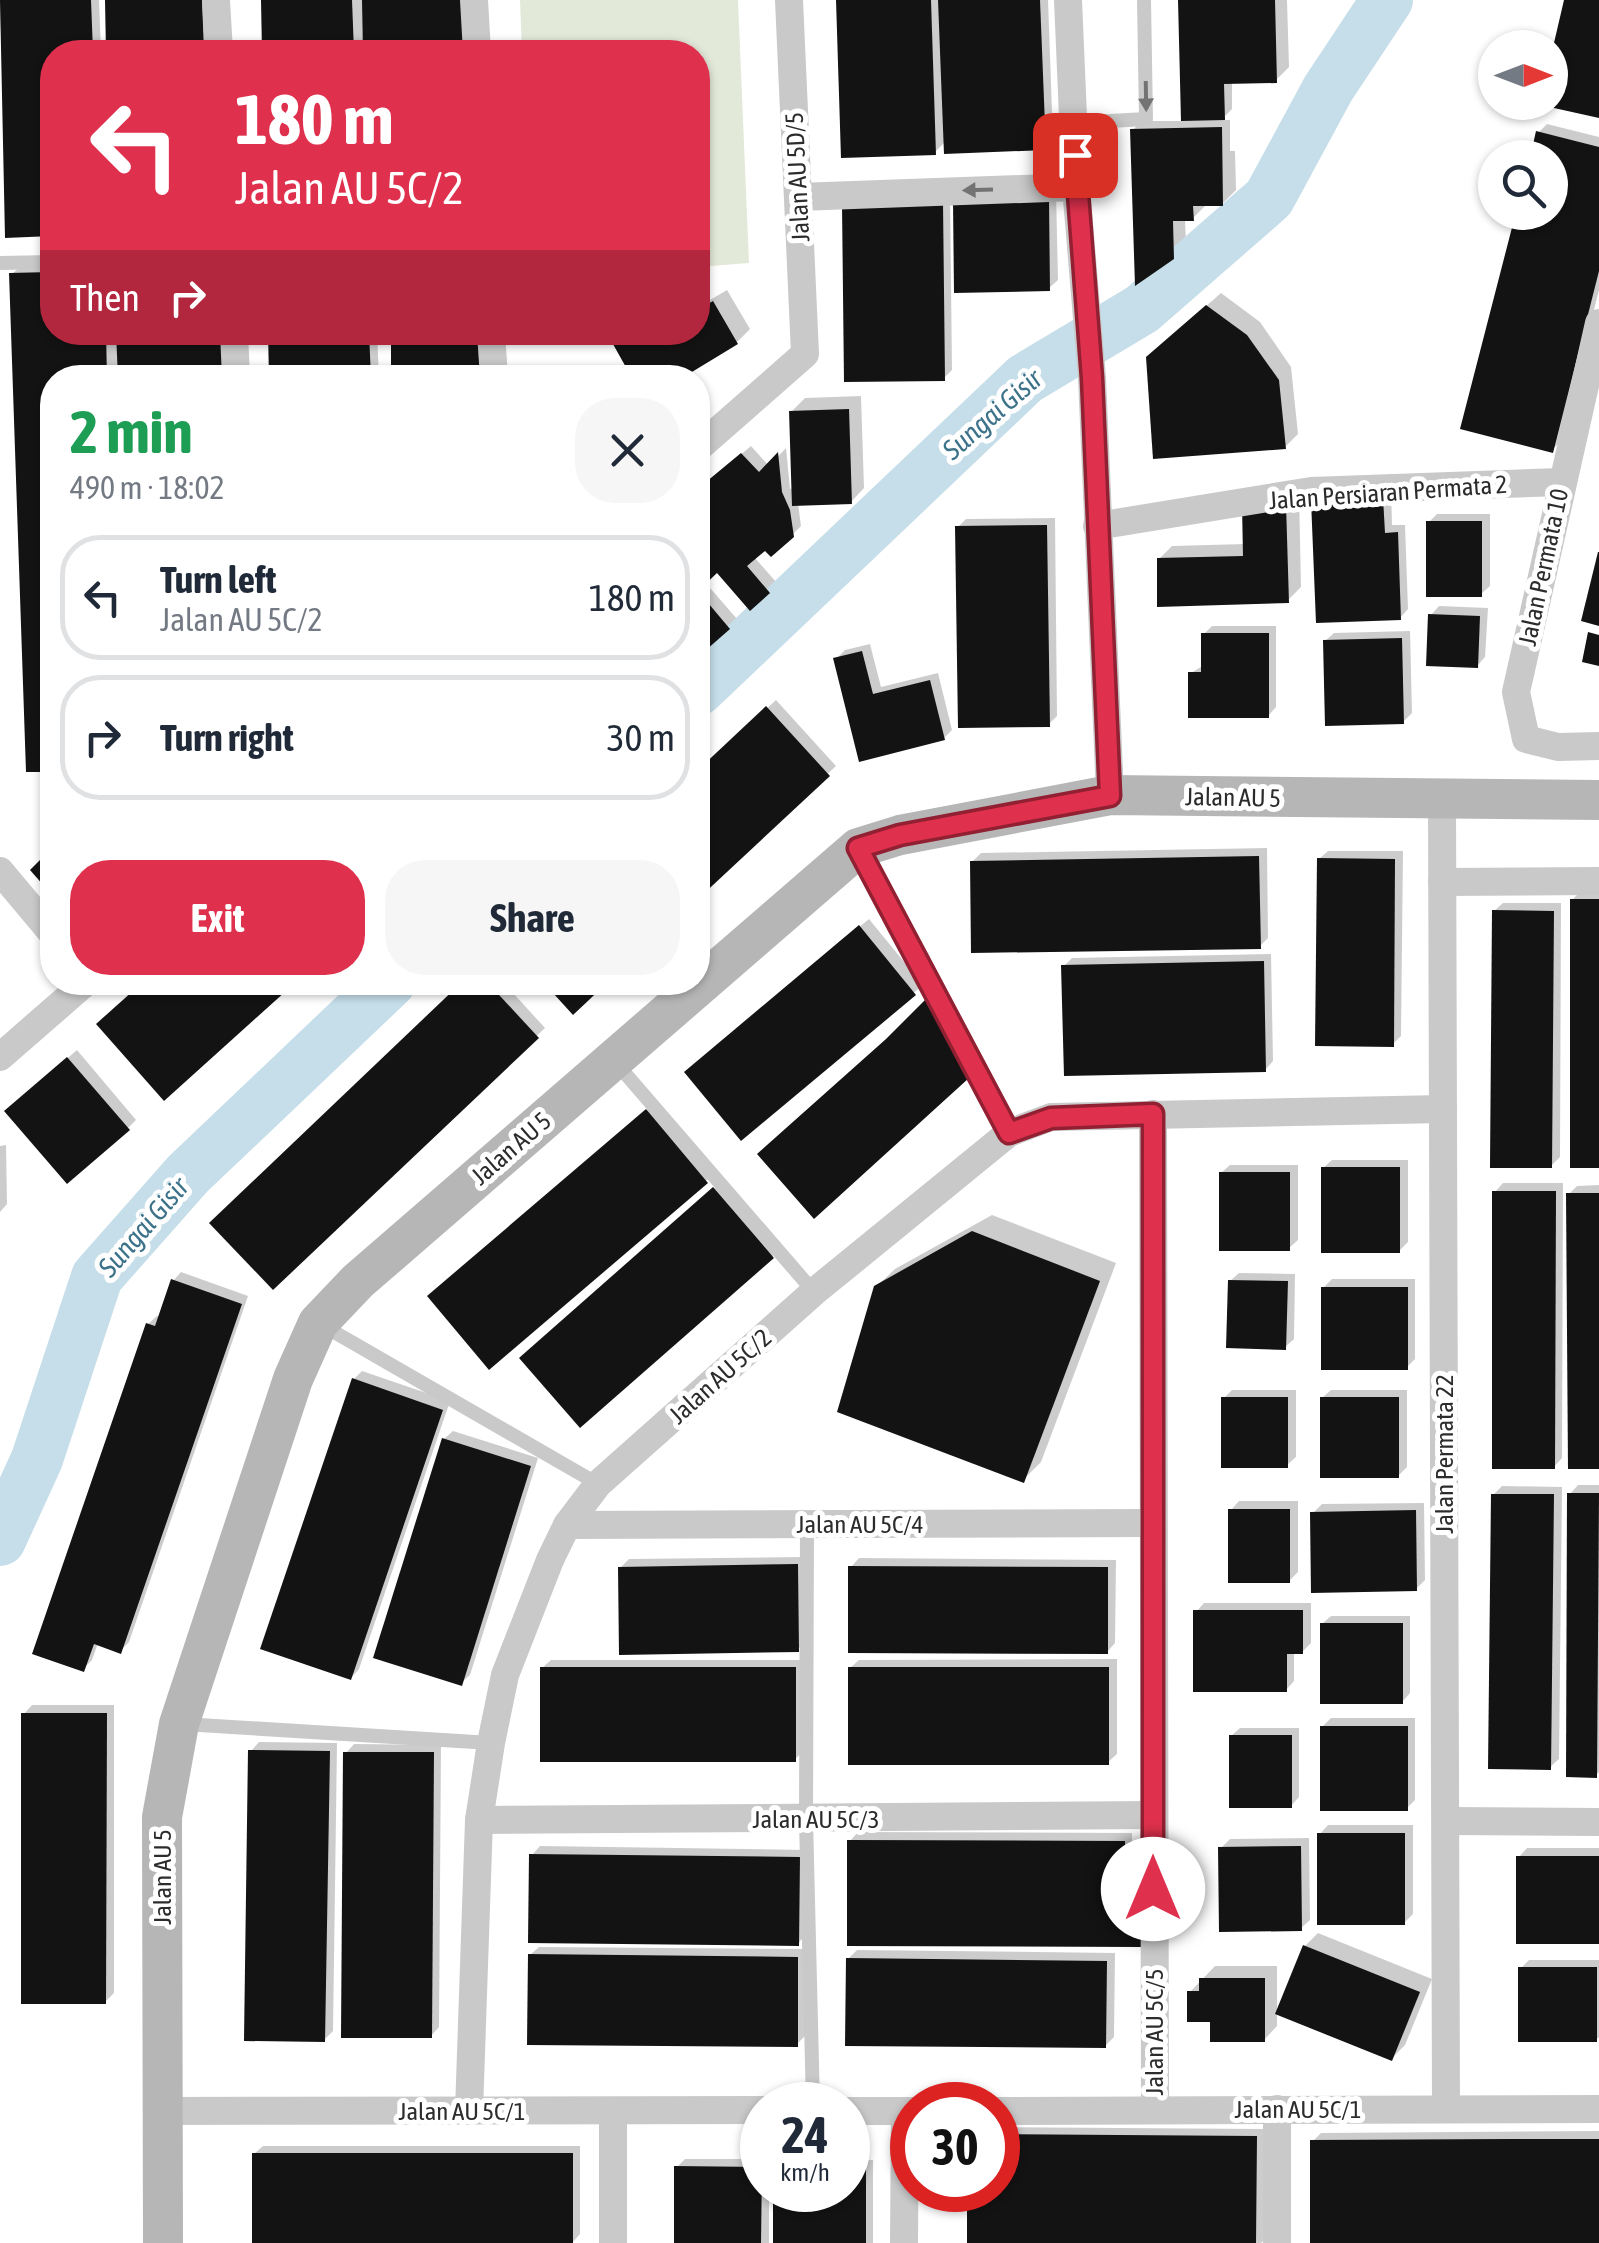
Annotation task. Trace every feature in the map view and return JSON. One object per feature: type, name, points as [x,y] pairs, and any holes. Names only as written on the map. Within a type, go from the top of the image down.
[{"type":"main road","name":"Jalan AU 5","points":[[710,976],[858,848],[900,835],[1110,796],[1599,800]]},
{"type":"main road","name":"Jalan AU 5","points":[[163,2243],[162,1817],[179,1724],[293,1379],[318,1324],[358,1281],[688,995]]},
{"type":"street","points":[[216,0],[218,40]]},
{"type":"street","points":[[474,0],[476,40]]},
{"type":"street","name":"Jalan AU 5D/5","points":[[710,437],[805,354],[789,0]]},
{"type":"street","points":[[1068,0],[1076,187],[1092,378],[1110,796]]},
{"type":"street","points":[[798,197],[1076,187]]},
{"type":"street","name":"Jalan Permata 10","points":[[1599,323],[1516,692],[1526,739],[1558,748],[1599,746]]},
{"type":"street","name":"Jalan Persiaran Permata 2","points":[[1098,526],[1311,491],[1561,482]]},
{"type":"street","name":"Jalan Permata 22","points":[[1442,799],[1446,2109]]},
{"type":"street","points":[[0,871],[40,919]]},
{"type":"street","points":[[1442,882],[1599,881]]},
{"type":"street","points":[[0,1058],[71,995]]},
{"type":"street","name":"Jalan AU 5C/2","points":[[468,2111],[479,1820],[505,1675],[567,1525],[598,1484],[814,1292],[1009,1133],[1051,1118],[1442,1109]]},
{"type":"street","name":"Jalan AU 5C/5","points":[[1153,1114],[1154,2110]]},
{"type":"street","name":"Jalan AU 5C/4","points":[[567,1525],[1153,1523]]},
{"type":"street","name":"Jalan AU 5C/3","points":[[479,1820],[1153,1815]]},
{"type":"street","points":[[1446,1821],[1599,1822]]},
{"type":"street","points":[[1277,2109],[1277,2243]]},
{"type":"street","name":"Jalan AU 5C/1","points":[[1020,2111],[1599,2109]]},
{"type":"street","name":"Jalan AU 5C/1","points":[[162,2111],[740,2110]]},
{"type":"street","points":[[613,2111],[613,2243]]},
{"type":"street","points":[[904,2243],[905,2212]]},
{"type":"lane","points":[[1074,123],[1146,119],[1144,0]]},
{"type":"lane","points":[[0,263],[40,262]]},
{"type":"lane","points":[[858,848],[1009,1133]]},
{"type":"lane","points":[[613,1060],[814,1292]]},
{"type":"lane","points":[[318,1324],[598,1484]]},
{"type":"lane","points":[[807,1524],[806,1820],[812,2082]]},
{"type":"lane","points":[[179,1724],[492,1743]]},
{"type":"green space","points":[[520,0],[738,0],[749,263],[710,266],[710,40],[522,40]]},
{"type":"building","points":[[0,0],[91,0],[93,40],[40,40],[40,237],[5,238]]},
{"type":"building","points":[[105,0],[202,0],[204,40],[106,40]]},
{"type":"building","points":[[261,0],[352,0],[354,40],[262,40]]},
{"type":"building","points":[[362,0],[463,0],[464,40],[363,40]]},
{"type":"building","points":[[836,0],[931,0],[936,155],[841,158]]},
{"type":"building","points":[[938,0],[1040,0],[1046,150],[944,154]]},
{"type":"building","points":[[1178,0],[1275,0],[1277,83],[1224,84],[1225,120],[1181,121]]},
{"type":"building","points":[[1564,0],[1599,0],[1599,118],[1568,111],[1568,30],[1557,30]]},
{"type":"building","points":[[1222,127],[1223,206],[1193,206],[1194,221],[1173,221],[1174,259],[1135,286],[1130,129]]},
{"type":"building","points":[[1536,131],[1599,147],[1599,271],[1553,453],[1460,429],[1511,230],[1568,230],[1568,140],[1534,140]]},
{"type":"building","points":[[1049,199],[1050,291],[954,293],[953,201]]},
{"type":"building","points":[[943,202],[945,381],[844,382],[842,204]]},
{"type":"building","points":[[40,272],[40,345],[106,345],[107,365],[40,365],[40,772],[26,772],[9,273]]},
{"type":"building","points":[[713,301],[738,344],[703,365],[625,365],[613,345],[710,345]]},
{"type":"building","points":[[1206,305],[1247,335],[1279,380],[1286,449],[1153,459],[1146,357]]},
{"type":"building","points":[[117,345],[224,345],[224,365],[117,365]]},
{"type":"building","points":[[268,345],[370,345],[370,365],[269,365]]},
{"type":"building","points":[[391,345],[483,345],[483,365],[391,365]]},
{"type":"building","points":[[849,409],[852,504],[792,506],[789,411]]},
{"type":"building","points":[[778,452],[782,492],[790,510],[794,537],[771,557],[765,551],[747,566],[770,593],[750,611],[717,573],[710,580],[710,479],[741,453],[759,472]]},
{"type":"building","points":[[1383,497],[1385,533],[1398,532],[1401,620],[1316,623],[1311,500]]},
{"type":"building","points":[[1286,504],[1289,603],[1157,607],[1157,558],[1243,556],[1242,505]]},
{"type":"building","points":[[1426,521],[1482,521],[1482,597],[1426,597]]},
{"type":"building","points":[[1047,525],[1050,727],[958,728],[955,526]]},
{"type":"building","points":[[1599,552],[1599,626],[1581,621]]},
{"type":"building","points":[[710,605],[730,629],[710,646]]},
{"type":"building","points":[[1428,614],[1480,616],[1478,668],[1426,666]]},
{"type":"building","points":[[1588,632],[1599,635],[1599,666],[1582,662]]},
{"type":"building","points":[[1201,633],[1269,633],[1269,718],[1188,718],[1188,672],[1201,672]]},
{"type":"building","points":[[1402,638],[1404,724],[1325,726],[1323,640]]},
{"type":"building","points":[[862,651],[873,694],[930,680],[945,740],[859,762],[833,658]]},
{"type":"building","points":[[766,706],[830,776],[710,888],[710,759]]},
{"type":"building","points":[[1259,856],[1261,949],[971,953],[970,861]]},
{"type":"building","points":[[1317,858],[1395,859],[1394,1047],[1315,1046]]},
{"type":"building","points":[[40,860],[40,881],[30,870]]},
{"type":"building","points":[[1570,899],[1599,899],[1599,1168],[1570,1168]]},
{"type":"building","points":[[1492,910],[1554,911],[1552,1168],[1490,1168]]},
{"type":"building","points":[[859,925],[916,995],[741,1141],[684,1072]]},
{"type":"building","points":[[1264,961],[1266,1072],[1064,1076],[1061,965]]},
{"type":"building","points":[[128,995],[282,995],[164,1101],[96,1024]]},
{"type":"building","points":[[448,995],[499,995],[539,1038],[273,1290],[209,1223]]},
{"type":"building","points":[[555,995],[594,995],[573,1015]]},
{"type":"building","points":[[928,997],[969,1078],[814,1219],[757,1154]]},
{"type":"building","points":[[67,1057],[130,1130],[67,1184],[4,1111]]},
{"type":"building","points":[[646,1109],[708,1183],[489,1370],[427,1296]]},
{"type":"building","points":[[1321,1167],[1400,1167],[1400,1253],[1321,1253]]},
{"type":"building","points":[[1219,1172],[1290,1172],[1290,1251],[1219,1251]]},
{"type":"building","points":[[713,1187],[774,1258],[580,1428],[519,1358]]},
{"type":"building","points":[[1492,1191],[1556,1191],[1555,1469],[1492,1469]]},
{"type":"building","points":[[1566,1193],[1599,1193],[1599,1469],[1568,1469]]},
{"type":"building","points":[[972,1231],[1100,1281],[1024,1483],[837,1412],[874,1286]]},
{"type":"building","points":[[171,1279],[242,1304],[121,1654],[94,1644],[84,1672],[32,1654],[146,1323],[155,1326]]},
{"type":"building","points":[[1228,1280],[1288,1281],[1286,1350],[1226,1348]]},
{"type":"building","points":[[1321,1287],[1408,1287],[1408,1370],[1321,1370]]},
{"type":"building","points":[[352,1378],[443,1410],[351,1680],[260,1649]]},
{"type":"building","points":[[1221,1397],[1288,1397],[1288,1468],[1221,1468]]},
{"type":"building","points":[[1320,1397],[1399,1397],[1399,1478],[1320,1478]]},
{"type":"building","points":[[442,1438],[531,1466],[462,1686],[373,1658]]},
{"type":"building","points":[[1567,1493],[1599,1493],[1597,1778],[1566,1777]]},
{"type":"building","points":[[1491,1494],[1554,1494],[1551,1770],[1488,1769]]},
{"type":"building","points":[[1228,1509],[1290,1509],[1290,1583],[1228,1583]]},
{"type":"building","points":[[1416,1510],[1417,1591],[1311,1593],[1310,1512]]},
{"type":"building","points":[[798,1564],[799,1652],[619,1655],[618,1567]]},
{"type":"building","points":[[848,1566],[1108,1567],[1108,1654],[848,1653]]},
{"type":"building","points":[[1193,1610],[1303,1610],[1303,1654],[1287,1654],[1287,1692],[1193,1692]]},
{"type":"building","points":[[1320,1623],[1403,1623],[1403,1704],[1320,1704]]},
{"type":"building","points":[[540,1667],[796,1667],[796,1762],[540,1762]]},
{"type":"building","points":[[848,1667],[1109,1667],[1109,1765],[848,1765]]},
{"type":"building","points":[[21,1713],[107,1713],[106,2004],[21,2004]]},
{"type":"building","points":[[1320,1726],[1408,1726],[1408,1811],[1320,1811]]},
{"type":"building","points":[[1229,1735],[1292,1735],[1292,1808],[1229,1808]]},
{"type":"building","points":[[248,1750],[330,1751],[325,2042],[244,2041]]},
{"type":"building","points":[[343,1752],[434,1752],[432,2038],[341,2038]]},
{"type":"building","points":[[1317,1833],[1405,1833],[1405,1925],[1317,1925]]},
{"type":"building","points":[[847,1840],[1125,1841],[1125,1907],[1142,1908],[1142,1947],[847,1946]]},
{"type":"building","points":[[1301,1846],[1302,1931],[1219,1932],[1218,1847]]},
{"type":"building","points":[[529,1854],[800,1857],[799,1946],[528,1943]]},
{"type":"building","points":[[1516,1856],[1599,1856],[1599,1944],[1516,1944]]},
{"type":"building","points":[[1303,1945],[1420,1992],[1392,2061],[1275,2014]]},
{"type":"building","points":[[528,1954],[798,1957],[798,2047],[527,2045]]},
{"type":"building","points":[[846,1958],[1107,1961],[1106,2048],[845,2046]]},
{"type":"building","points":[[1518,1967],[1597,1967],[1597,2042],[1518,2042]]},
{"type":"building","points":[[1199,1978],[1265,1978],[1265,2042],[1210,2042],[1210,2022],[1187,2022],[1187,1991],[1199,1991]]},
{"type":"building","points":[[1020,2134],[1257,2136],[1256,2243],[967,2243],[967,2212],[1020,2212]]},
{"type":"building","points":[[1599,2139],[1599,2243],[1310,2243],[1310,2140]]},
{"type":"building","points":[[252,2153],[573,2153],[573,2243],[252,2243]]},
{"type":"building","points":[[674,2166],[740,2167],[740,2212],[761,2212],[761,2243],[674,2243]]},
{"type":"building","points":[[773,2212],[866,2212],[866,2243],[773,2243]]},
{"type":"waterway","name":"Sungai Gisir","points":[[710,679],[1025,379],[1142,309],[1269,198],[1328,89],[1387,0]]},
{"type":"waterway","name":"Sungai Gisir","points":[[0,1540],[37,1459],[97,1277],[188,1174],[376,995]]},
{"type":"route","points":[[1075,155],[1092,378],[1110,796],[900,835],[858,848],[1009,1133],[1051,1118],[1153,1114],[1153,1889]]}]
